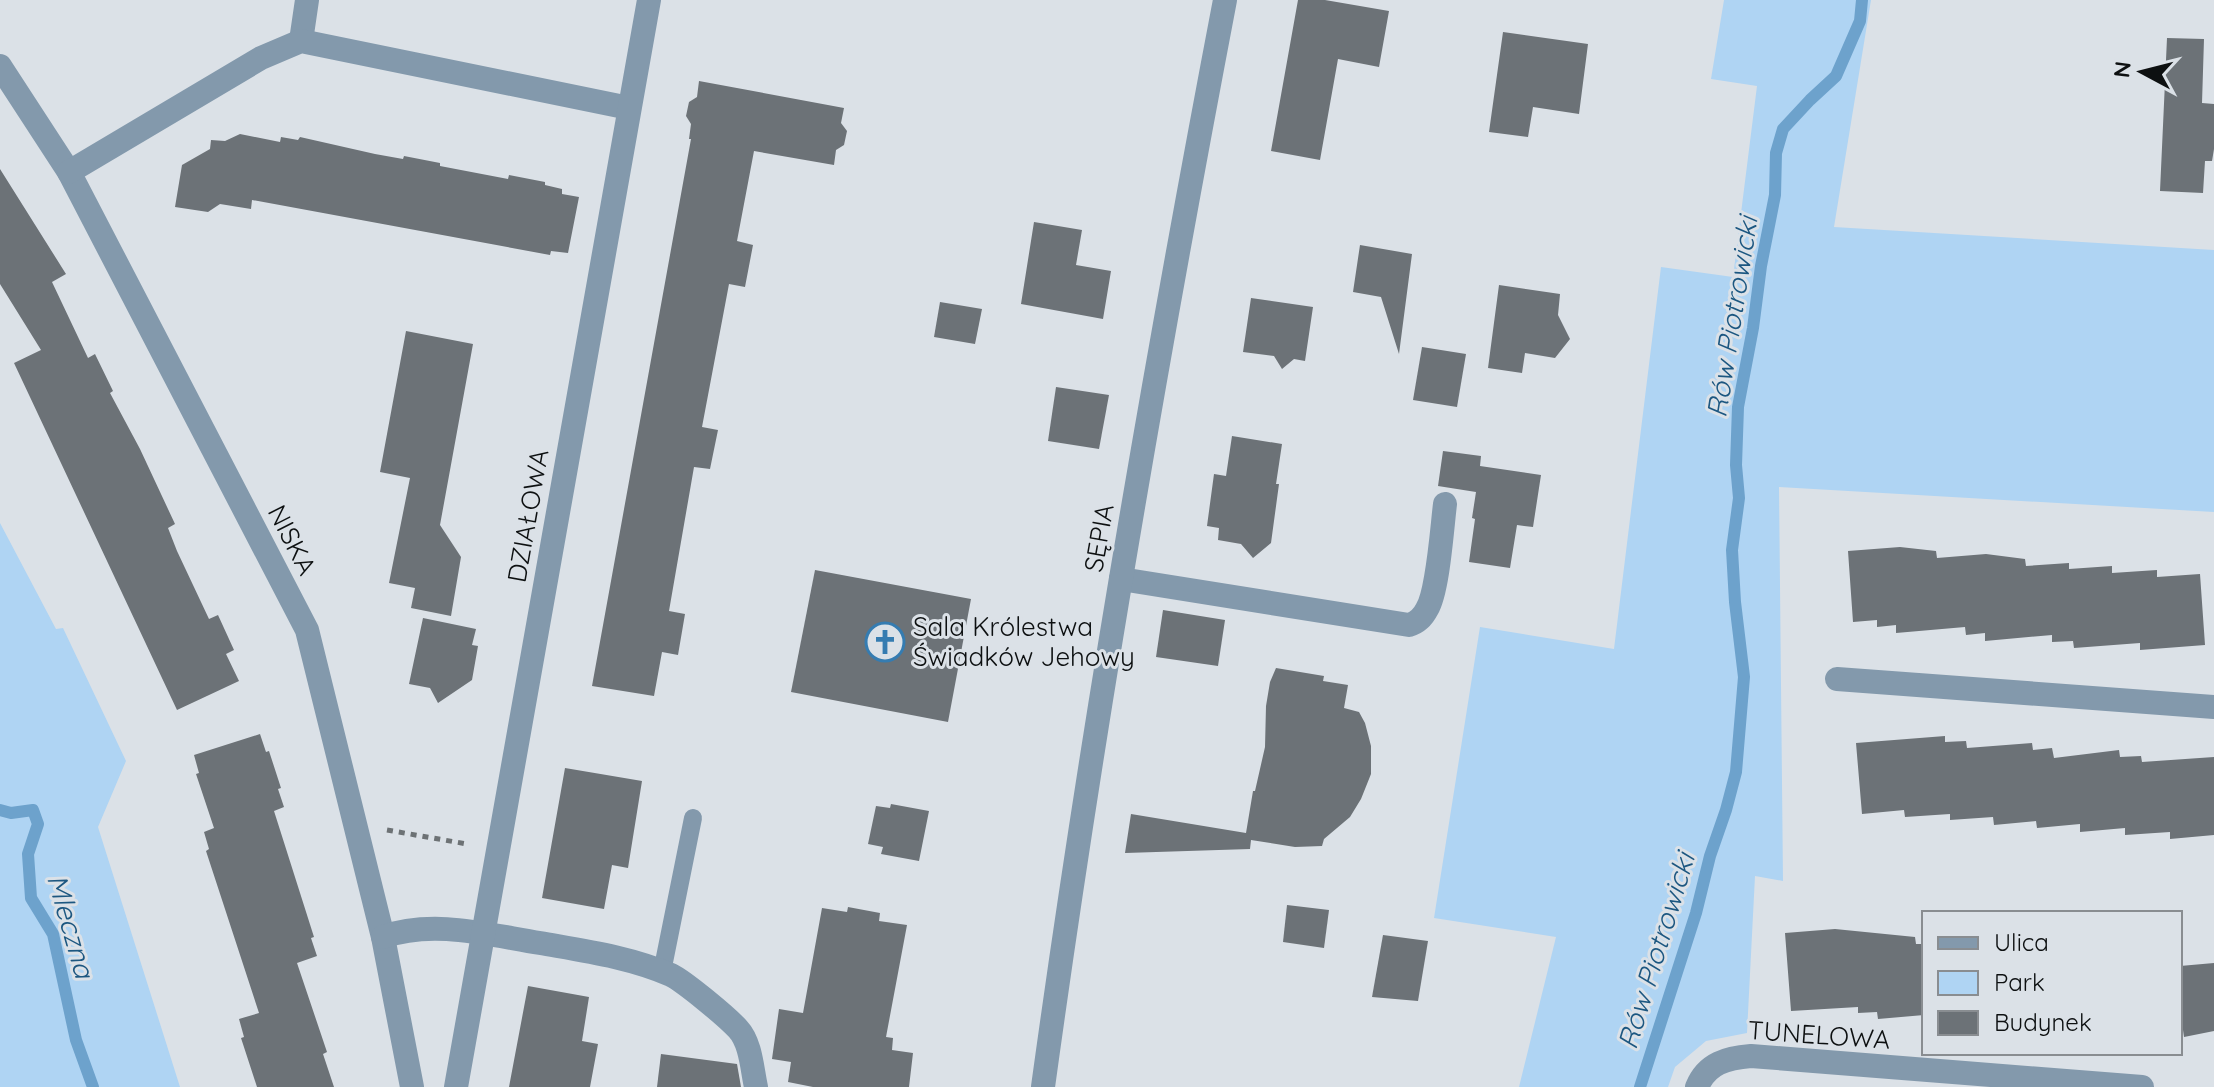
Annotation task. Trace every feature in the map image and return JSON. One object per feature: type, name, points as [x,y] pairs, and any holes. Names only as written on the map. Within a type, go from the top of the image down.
[{"type":"street","points":[[301,41],[307,0]]},
{"type":"street","name":"DZIAŁOWA","points":[[456,1087],[649,0]]},
{"type":"street","name":"SĘPIA","points":[[1043,1087],[1073,865],[1188,193],[1225,0]]},
{"type":"street","points":[[69,172],[261,58],[301,41],[629,108]]},
{"type":"street","name":"NISKA","points":[[0,66],[69,172],[307,630],[383,937],[412,1087]]},
{"type":"street","points":[[1121,579],[1409,625],[1416,623],[1427,609],[1432,594],[1445,504]]},
{"type":"street","points":[[1837,679],[2214,707]]},
{"type":"street","points":[[383,937],[401,930],[482,933],[623,957],[674,976],[740,1031],[749,1053],[756,1087]]},
{"type":"street","name":"TUNELOWA","points":[[1697,1087],[1702,1076],[1716,1063],[1751,1056],[2142,1087]]},
{"type":"lane","points":[[662,972],[693,818]]},
{"type":"path","points":[[357,826],[469,844]]},
{"type":"green space","points":[[1724,0],[1871,0],[1834,227],[2214,250],[2214,512],[1779,487],[1783,881],[1755,876],[1747,1033],[1706,1041],[1675,1067],[1668,1087],[1519,1087],[1556,937],[1434,918],[1480,627],[1614,649],[1661,267],[1733,277],[1757,86],[1711,79]]},
{"type":"green space","points":[[0,523],[56,629],[63,628],[126,761],[98,827],[180,1087],[0,1087]]},
{"type":"building","points":[[1298,0],[1325,0],[1389,11],[1379,67],[1338,59],[1320,160],[1271,151]]},
{"type":"building","points":[[1503,32],[1588,44],[1579,114],[1533,107],[1528,137],[1489,132]]},
{"type":"building","points":[[2167,38],[2204,39],[2202,103],[2214,104],[2214,149],[2212,161],[2205,161],[2203,193],[2160,191]]},
{"type":"building","points":[[699,81],[844,108],[841,123],[847,131],[844,145],[836,150],[834,165],[754,151],[737,241],[753,245],[745,287],[729,284],[702,427],[718,430],[710,469],[694,467],[669,611],[685,614],[678,655],[662,652],[654,696],[592,686],[691,139],[691,124],[686,116],[689,102],[697,97]]},
{"type":"building","points":[[240,134],[280,142],[281,137],[298,140],[300,137],[508,179],[509,175],[545,182],[545,185],[562,189],[562,194],[579,197],[568,253],[551,251],[550,255],[252,200],[251,209],[220,204],[208,212],[175,207],[182,165],[210,149],[211,140],[225,141]]},
{"type":"building","points":[[0,169],[66,274],[52,282],[88,358],[95,354],[113,391],[110,393],[175,524],[168,528],[209,619],[218,615],[234,650],[226,654],[239,681],[177,710],[14,363],[41,350],[0,284]]},
{"type":"building","points":[[1034,222],[1082,230],[1076,265],[1111,271],[1103,319],[1021,304]]},
{"type":"building","points":[[1360,245],[1412,254],[1399,354],[1381,297],[1353,292]]},
{"type":"building","points":[[1499,285],[1560,294],[1558,315],[1570,339],[1555,358],[1525,353],[1522,373],[1488,368]]},
{"type":"building","points":[[1251,298],[1313,307],[1305,361],[1294,359],[1282,369],[1274,356],[1243,352]]},
{"type":"building","points":[[940,302],[982,309],[975,344],[934,337]]},
{"type":"building","points":[[406,331],[473,344],[440,525],[461,557],[451,616],[411,608],[415,588],[389,583],[410,478],[380,472]]},
{"type":"building","points":[[1422,347],[1466,354],[1457,407],[1413,400]]},
{"type":"building","points":[[1056,387],[1109,395],[1099,449],[1048,441]]},
{"type":"building","points":[[1232,436],[1282,444],[1271,543],[1253,558],[1241,544],[1218,540],[1219,528],[1207,526],[1214,474],[1226,476]]},
{"type":"building","points":[[1443,451],[1481,456],[1480,466],[1541,475],[1533,527],[1517,525],[1510,568],[1469,562],[1476,492],[1438,486]]},
{"type":"building","points":[[1900,547],[1936,551],[1937,558],[1986,554],[2025,559],[2026,566],[2069,563],[2069,569],[2112,566],[2112,573],[2157,570],[2157,577],[2200,574],[2205,645],[2140,650],[2140,643],[2074,648],[2073,641],[2052,642],[2052,635],[1985,641],[1985,633],[1966,635],[1965,627],[1896,633],[1896,625],[1877,627],[1877,620],[1853,622],[1848,551]]},
{"type":"building","points":[[815,570],[971,599],[948,722],[791,692]]},
{"type":"building","points":[[1163,610],[1225,620],[1218,666],[1156,657]]},
{"type":"building","points":[[423,618],[476,629],[472,645],[478,646],[472,680],[438,703],[430,688],[409,684]]},
{"type":"building","points":[[1276,668],[1324,676],[1323,681],[1348,685],[1344,708],[1359,712],[1371,746],[1371,774],[1350,817],[1324,839],[1322,846],[1295,847],[1251,840],[1250,849],[1125,853],[1131,814],[1246,833],[1265,747],[1270,682]]},
{"type":"building","points":[[260,734],[281,788],[278,789],[284,807],[274,811],[314,937],[311,938],[317,956],[297,963],[327,1052],[323,1054],[334,1087],[257,1087],[241,1038],[244,1037],[239,1019],[259,1013],[206,851],[209,849],[204,832],[214,828],[196,774],[199,773],[194,755]]},
{"type":"building","points":[[1945,736],[1945,742],[1966,741],[1967,748],[2032,743],[2033,750],[2052,748],[2054,758],[2119,750],[2120,757],[2141,756],[2142,762],[2214,757],[2214,835],[2170,839],[2170,832],[2125,835],[2125,828],[2080,832],[2080,824],[2037,828],[2036,821],[1994,825],[1993,817],[1950,820],[1950,814],[1905,817],[1904,810],[1862,814],[1856,743]]},
{"type":"building","points":[[565,768],[642,781],[628,868],[612,865],[604,909],[542,898]]},
{"type":"building","points":[[891,804],[929,811],[919,861],[881,854],[883,847],[868,844],[876,806],[890,808]]},
{"type":"building","points":[[1287,905],[1329,910],[1324,948],[1283,942]]},
{"type":"building","points":[[848,907],[880,913],[879,921],[907,925],[886,1037],[893,1038],[892,1050],[913,1053],[909,1087],[813,1087],[788,1082],[791,1062],[772,1059],[779,1009],[803,1013],[822,908],[847,912]]},
{"type":"building","points":[[1835,929],[1915,937],[1916,944],[1922,944],[1922,1015],[1878,1019],[1877,1012],[1858,1013],[1858,1007],[1791,1011],[1785,933]]},
{"type":"building","points":[[1383,935],[1428,941],[1418,1001],[1372,997]]},
{"type":"building","points":[[2214,963],[2214,1031],[2184,1037],[2182,966]]},
{"type":"building","points":[[528,986],[589,997],[582,1041],[598,1044],[590,1087],[509,1087]]},
{"type":"building","points":[[661,1054],[737,1064],[741,1087],[657,1087]]},
{"type":"waterway","name":"Rów Piotrowicki","points":[[1640,1087],[1696,913],[1736,772],[1744,677],[1732,550],[1739,498],[1736,465],[1738,407],[1775,195],[1776,153],[1783,129],[1836,76],[1860,21],[1862,0]]},
{"type":"waterway","name":"Mleczna","points":[[0,810],[11,813],[33,810],[38,824],[28,854],[31,898],[53,934],[76,1040],[93,1087]]},
{"type":"place","name":"Sala Królestwa Świadków Jehowy","points":[[885,642]]}]
